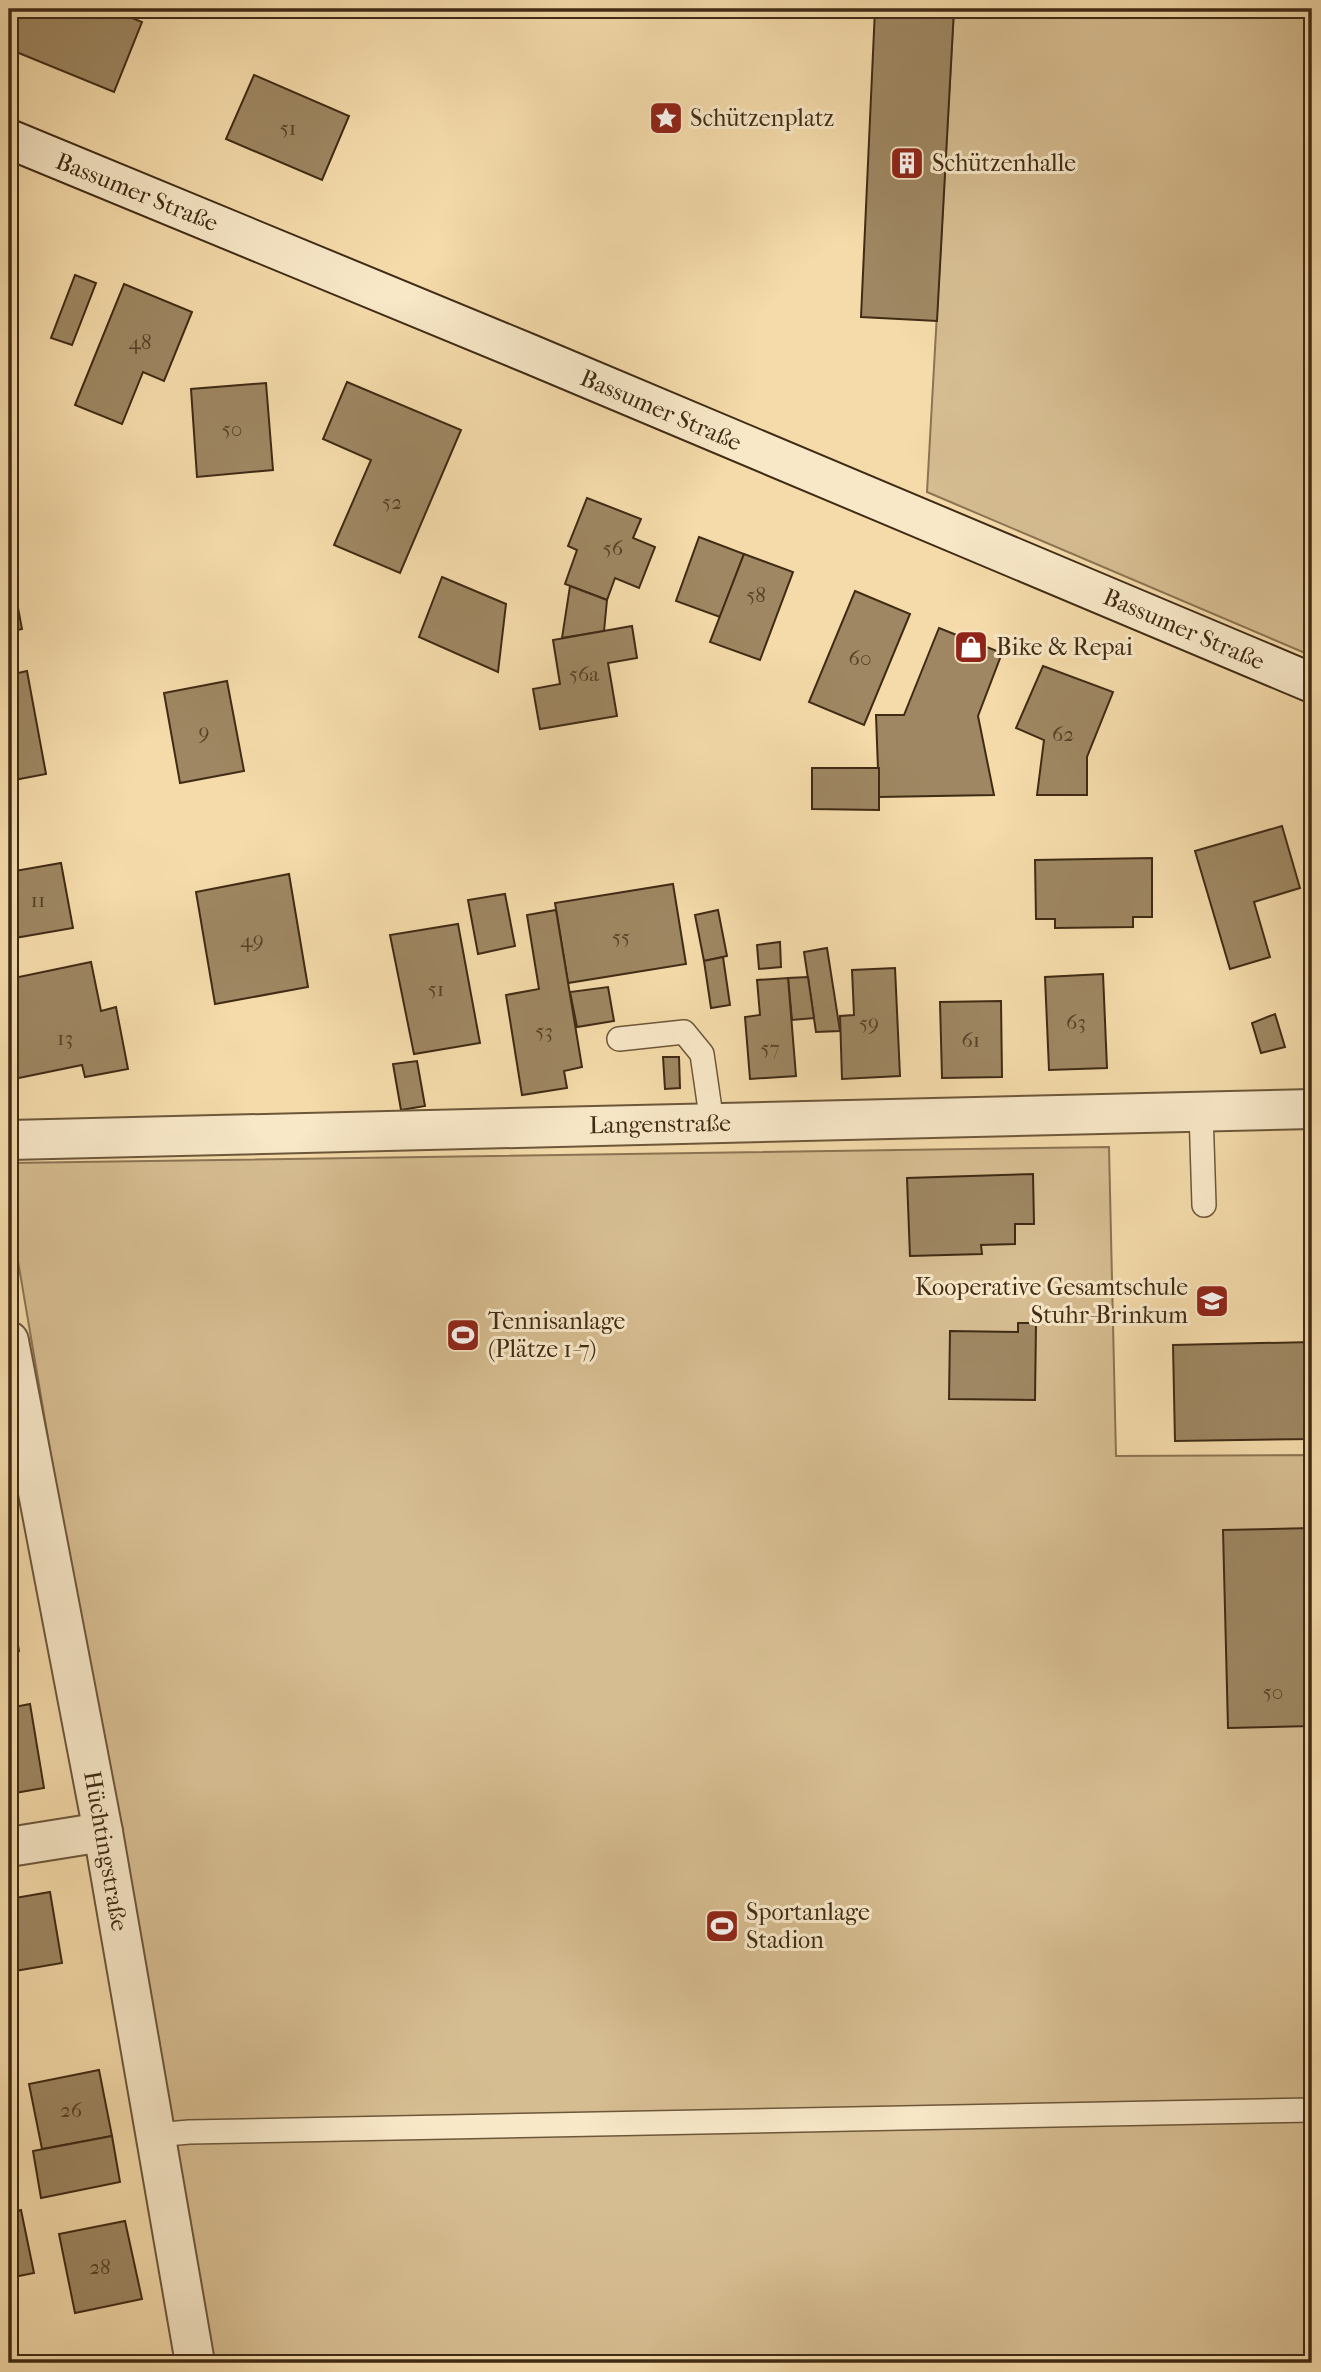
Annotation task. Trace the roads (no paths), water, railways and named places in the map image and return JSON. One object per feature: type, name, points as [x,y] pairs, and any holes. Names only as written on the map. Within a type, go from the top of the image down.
[{"type":"street","name":"Bassumer Straße","points":[[9,139],[1312,682]]},
{"type":"street","name":"Langenstraße","points":[[9,1140],[1312,1109]]},
{"type":"street","name":"Hüchtingstraße","points":[[9,1341],[103,1832],[195,2363]]},
{"type":"street","points":[[9,1847],[103,1832]]},
{"type":"lane","points":[[619,1039],[684,1032],[702,1054],[712,1122]]},
{"type":"lane","points":[[1201,1111],[1204,1205]]},
{"type":"lane","points":[[156,2135],[1312,2110]]},
{"type":"place","name":"Schützenplatz","points":[[666,118]]},
{"type":"place","name":"Schützenhalle","points":[[907,163]]},
{"type":"place","name":"Bike & Repai","points":[[971,647]]},
{"type":"place","name":"Kooperative Gesamtschule Stuhr-Brinkum","points":[[1212,1301]]},
{"type":"place","name":"Tennisanlage (Plätze 1-7)","points":[[463,1335]]},
{"type":"place","name":"Sportanlage Stadion","points":[[722,1926]]}]
